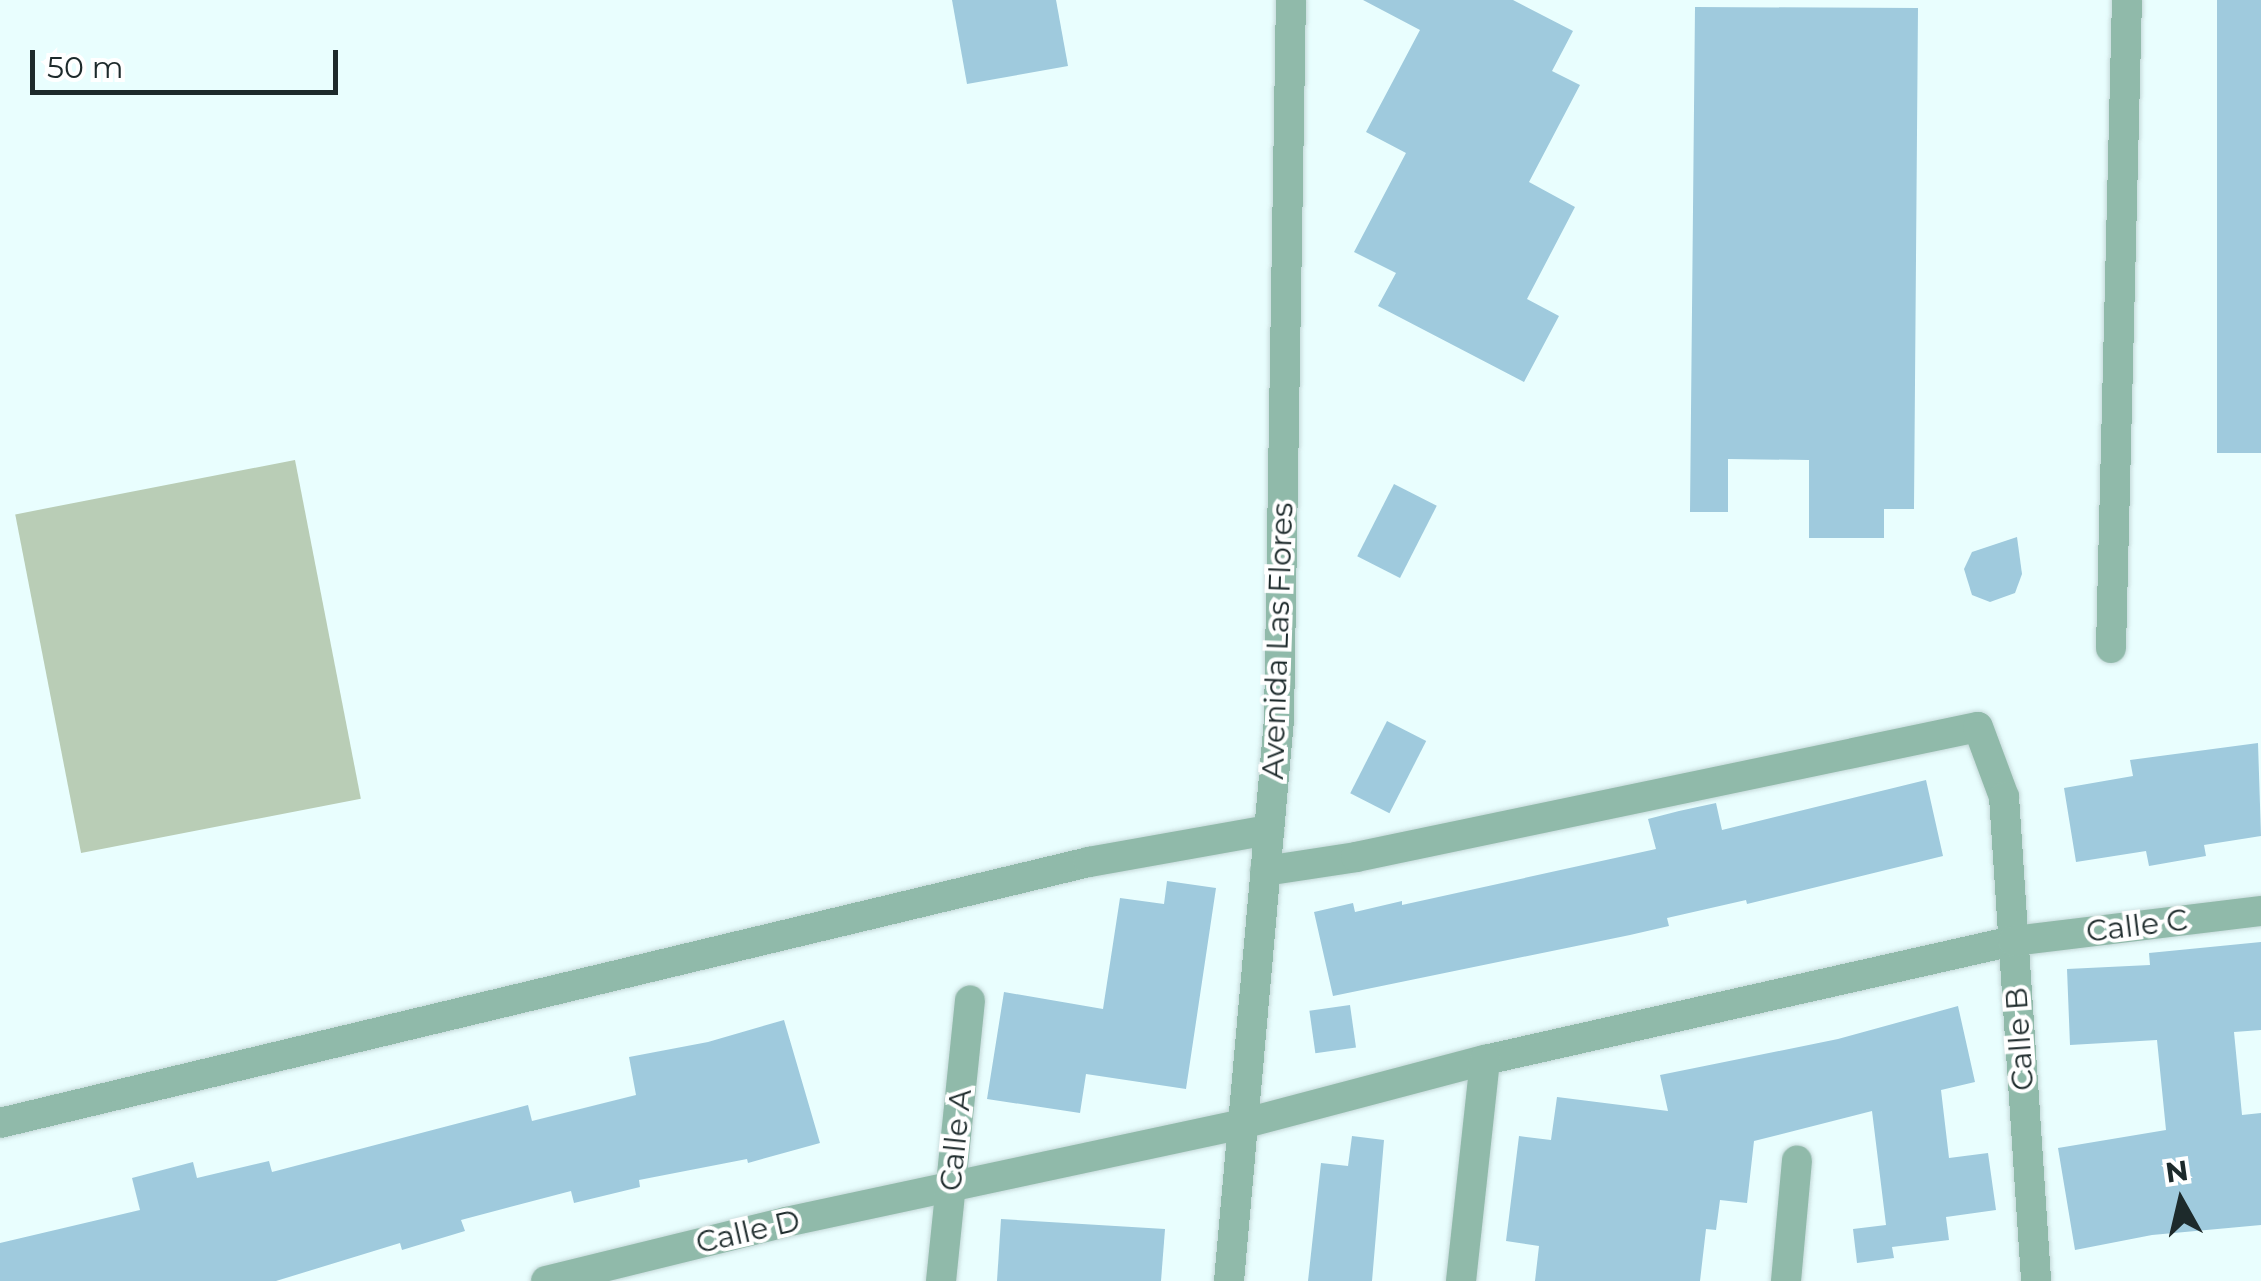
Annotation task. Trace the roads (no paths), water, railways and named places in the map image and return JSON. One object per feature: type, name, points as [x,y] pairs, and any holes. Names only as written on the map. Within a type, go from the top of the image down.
[{"type":"street","name":"Avenida Las Flores","points":[[1229,1281],[1279,720],[1291,0]]},
{"type":"street","points":[[2111,648],[2127,0]]},
{"type":"street","name":"Calle B","points":[[1265,871],[1356,858],[1978,727],[2004,797],[2036,1281]]},
{"type":"street","points":[[0,1122],[1089,862],[1269,830]]},
{"type":"street","name":"Calle C","points":[[1485,1060],[2013,941],[2261,911]]},
{"type":"street","name":"Calle A","points":[[941,1281],[970,1000]]},
{"type":"street","points":[[1461,1281],[1485,1060]]},
{"type":"street","name":"Calle D","points":[[546,1281],[951,1186],[1246,1123],[1485,1060]]},
{"type":"street","points":[[1786,1281],[1797,1160]]}]
